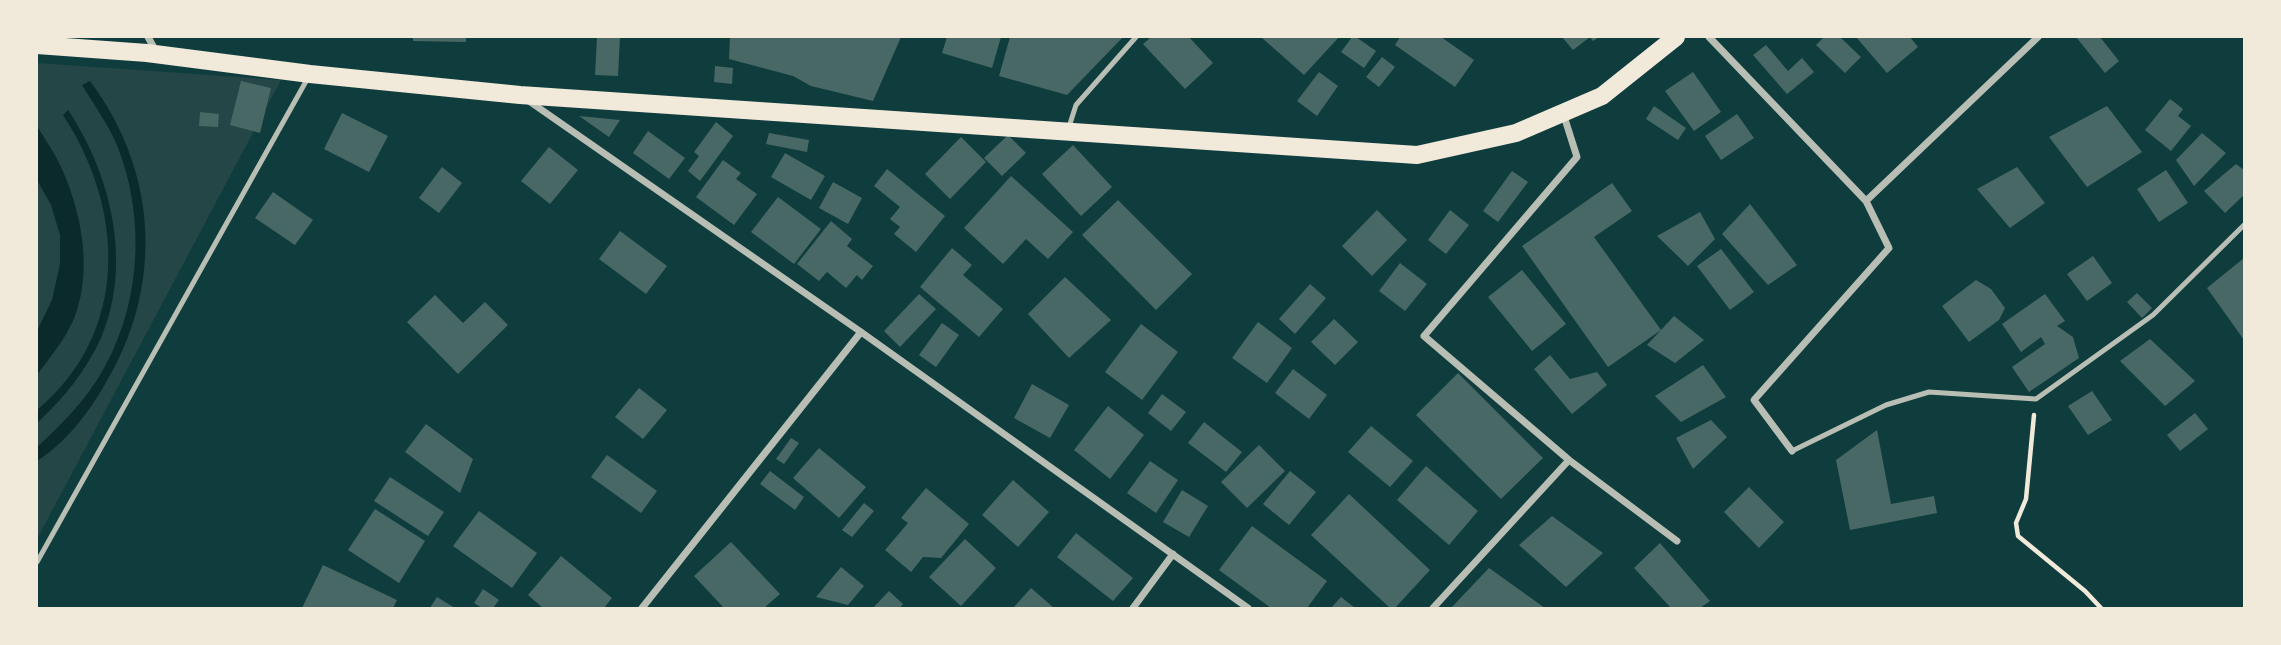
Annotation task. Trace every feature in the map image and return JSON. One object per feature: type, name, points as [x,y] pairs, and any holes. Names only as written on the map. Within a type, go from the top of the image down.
[{"type":"main road","points":[[37,45],[147,45],[310,74],[520,95],[1417,155],[1516,133],[1602,96],[1676,37]]},
{"type":"street","points":[[1709,37],[1866,201],[1889,248],[1754,400],[1792,452]]},
{"type":"street","points":[[1866,201],[2038,37]]},
{"type":"street","points":[[520,95],[861,332],[1248,608]]},
{"type":"street","points":[[1563,113],[1577,157],[1423,336],[1569,460],[1677,541]]},
{"type":"street","points":[[642,608],[861,332]]},
{"type":"street","points":[[1433,608],[1569,460]]},
{"type":"street","points":[[1133,608],[1173,554]]},
{"type":"lane","points":[[1067,133],[1076,105],[1136,37]]},
{"type":"lane","points":[[37,562],[310,74]]},
{"type":"lane","points":[[1792,452],[1886,405],[1929,392],[2036,399],[2153,315],[2244,225]]},
{"type":"path","points":[[2036,399],[2026,499],[2016,523],[2018,536],[2085,591],[2101,608]]},
{"type":"shaded area","points":[[37,63],[281,80],[37,539]]},
{"type":"shaded area","points":[[90,81],[113,116],[130,154],[141,192],[145,231],[144,271],[137,310],[123,349],[104,386],[75,428],[37,461],[37,447],[69,416],[97,380],[112,353],[131,295],[135,265],[133,204],[117,145],[82,85]]},
{"type":"shaded area","points":[[68,110],[96,162],[106,191],[113,220],[115,280],[111,310],[95,350],[73,384],[37,423],[37,410],[67,379],[89,345],[102,308],[108,269],[107,229],[98,190],[83,152],[63,115]]},
{"type":"shaded area","points":[[37,126],[57,158],[67,181],[78,219],[84,258],[80,297],[72,324],[37,375],[37,331],[52,300],[60,264],[60,235],[51,205],[37,180]]},
{"type":"building","points":[[413,37],[466,37],[466,42],[413,41]]},
{"type":"building","points":[[597,37],[620,37],[618,76],[595,75]]},
{"type":"building","points":[[730,37],[901,37],[873,101],[811,86],[793,76],[729,59]]},
{"type":"building","points":[[947,37],[1001,37],[992,68],[942,53]]},
{"type":"building","points":[[1010,37],[1123,37],[1067,95],[999,76]]},
{"type":"building","points":[[1151,37],[1189,37],[1213,63],[1185,89],[1143,44]]},
{"type":"building","points":[[1261,37],[1339,37],[1304,75]]},
{"type":"building","points":[[1352,37],[1376,51],[1364,68],[1341,52]]},
{"type":"building","points":[[1400,37],[1441,37],[1474,60],[1455,87],[1395,45]]},
{"type":"building","points":[[1562,37],[1590,37],[1573,50]]},
{"type":"building","points":[[1824,37],[1840,37],[1861,57],[1845,73],[1816,45]]},
{"type":"building","points":[[1856,37],[1910,37],[1918,47],[1887,73]]},
{"type":"building","points":[[2076,37],[2100,37],[2119,61],[2105,73]]},
{"type":"building","points":[[1766,45],[1788,71],[1802,58],[1814,72],[1787,94],[1753,55]]},
{"type":"building","points":[[1382,57],[1395,67],[1379,87],[1366,77]]},
{"type":"building","points":[[715,66],[733,68],[732,84],[714,82]]},
{"type":"building","points":[[1319,72],[1338,86],[1317,116],[1297,101]]},
{"type":"building","points":[[1693,72],[1721,112],[1694,131],[1665,91]]},
{"type":"building","points":[[241,81],[271,88],[260,133],[230,125]]},
{"type":"building","points":[[2170,99],[2183,109],[2178,116],[2191,126],[2171,151],[2145,130]]},
{"type":"building","points":[[1654,106],[1686,128],[1678,140],[1646,119]]},
{"type":"building","points":[[2107,106],[2142,152],[2087,187],[2049,137]]},
{"type":"building","points":[[200,112],[219,114],[218,127],[199,126]]},
{"type":"building","points":[[342,113],[388,136],[369,172],[324,149]]},
{"type":"building","points":[[1737,114],[1754,138],[1721,160],[1705,136]]},
{"type":"building","points":[[579,116],[620,120],[609,137]]},
{"type":"building","points":[[716,122],[733,136],[700,181],[688,171],[699,156],[694,152]]},
{"type":"building","points":[[648,131],[685,158],[669,179],[633,153]]},
{"type":"building","points":[[769,133],[809,140],[807,152],[766,144]]},
{"type":"building","points":[[2202,133],[2226,153],[2194,186],[2176,160]]},
{"type":"building","points":[[1008,135],[1026,153],[1002,176],[984,158]]},
{"type":"building","points":[[961,137],[986,162],[950,199],[925,174]]},
{"type":"building","points":[[1073,145],[1112,187],[1081,216],[1042,174]]},
{"type":"building","points":[[549,147],[578,170],[550,204],[521,181]]},
{"type":"building","points":[[785,153],[825,176],[811,200],[771,177]]},
{"type":"building","points":[[723,160],[741,173],[736,179],[757,194],[734,225],[696,197]]},
{"type":"building","points":[[2236,164],[2244,170],[2244,195],[2225,213],[2204,191]]},
{"type":"building","points":[[442,167],[462,183],[439,213],[419,198]]},
{"type":"building","points":[[2017,167],[2045,203],[2010,228],[1977,189]]},
{"type":"building","points":[[887,169],[945,216],[916,252],[894,234],[900,227],[890,219],[900,207],[874,186]]},
{"type":"building","points":[[2166,170],[2188,203],[2159,222],[2137,189]]},
{"type":"building","points":[[1512,171],[1528,182],[1498,222],[1483,211]]},
{"type":"building","points":[[1011,176],[1073,232],[1048,259],[1026,239],[1003,264],[964,228]]},
{"type":"building","points":[[833,182],[862,198],[848,224],[819,208]]},
{"type":"building","points":[[1612,183],[1632,211],[1594,237],[1661,330],[1608,367],[1522,246]]},
{"type":"building","points":[[273,192],[313,220],[295,245],[255,218]]},
{"type":"building","points":[[778,197],[821,229],[794,264],[751,232]]},
{"type":"building","points":[[1118,200],[1192,274],[1156,310],[1082,235]]},
{"type":"building","points":[[1750,204],[1797,265],[1768,285],[1722,234]]},
{"type":"building","points":[[1377,210],[1407,240],[1372,276],[1342,246]]},
{"type":"building","points":[[1450,210],[1469,225],[1446,254],[1428,240]]},
{"type":"building","points":[[1700,212],[1715,239],[1688,266],[1657,236]]},
{"type":"building","points":[[831,221],[852,239],[847,246],[873,266],[862,280],[857,275],[846,288],[827,272],[819,281],[797,264]]},
{"type":"building","points":[[620,231],[667,266],[646,294],[599,259]]},
{"type":"building","points":[[952,248],[972,265],[963,275],[1003,309],[979,337],[920,287]]},
{"type":"building","points":[[1721,249],[1754,292],[1730,310],[1697,266]]},
{"type":"building","points":[[2093,256],[2112,283],[2087,301],[2067,274]]},
{"type":"building","points":[[2244,258],[2244,340],[2207,288]]},
{"type":"building","points":[[1400,263],[1427,284],[1405,311],[1379,291]]},
{"type":"building","points":[[1522,270],[1566,324],[1532,351],[1488,297]]},
{"type":"building","points":[[1065,277],[1111,320],[1069,358],[1028,314]]},
{"type":"building","points":[[1976,280],[1991,289],[2005,308],[1999,320],[1969,342],[1942,306]]},
{"type":"building","points":[[1310,284],[1326,298],[1295,334],[1279,319]]},
{"type":"building","points":[[2137,293],[2152,308],[2142,318],[2127,302]]},
{"type":"building","points":[[919,294],[936,309],[900,347],[884,331]]},
{"type":"building","points":[[2045,294],[2065,321],[2057,326],[2073,337],[2079,358],[2029,392],[2012,367],[2045,344],[2041,337],[2021,352],[2002,324]]},
{"type":"building","points":[[435,295],[463,323],[485,302],[508,325],[458,374],[407,322]]},
{"type":"building","points":[[1674,316],[1704,340],[1675,363],[1647,345]]},
{"type":"building","points":[[1334,319],[1358,342],[1335,365],[1311,342]]},
{"type":"building","points":[[1258,322],[1292,348],[1267,383],[1232,358]]},
{"type":"building","points":[[942,323],[959,335],[936,367],[919,355]]},
{"type":"building","points":[[1141,324],[1178,352],[1142,400],[1105,372]]},
{"type":"building","points":[[2150,339],[2195,381],[2165,406],[2120,361]]},
{"type":"building","points":[[1550,355],[1570,379],[1597,372],[1607,385],[1572,414],[1534,369]]},
{"type":"building","points":[[1703,365],[1726,397],[1681,422],[1655,396]]},
{"type":"building","points":[[1293,369],[1327,395],[1309,419],[1275,393]]},
{"type":"building","points":[[1458,373],[1543,458],[1501,499],[1416,415]]},
{"type":"building","points":[[1032,384],[1069,405],[1050,438],[1014,418]]},
{"type":"building","points":[[639,388],[667,410],[643,439],[615,417]]},
{"type":"building","points":[[2092,391],[2112,420],[2088,435],[2068,406]]},
{"type":"building","points":[[1162,394],[1186,412],[1171,431],[1148,413]]},
{"type":"building","points":[[1108,406],[1144,435],[1110,479],[1074,450]]},
{"type":"building","points":[[2195,413],[2208,429],[2180,451],[2167,435]]},
{"type":"building","points":[[1711,420],[1727,437],[1693,469],[1676,438]]},
{"type":"building","points":[[1204,422],[1242,452],[1226,472],[1188,443]]},
{"type":"building","points":[[426,424],[473,459],[460,493],[405,452]]},
{"type":"building","points":[[1371,426],[1413,461],[1390,487],[1348,452]]},
{"type":"building","points":[[1877,430],[1891,504],[1934,496],[1937,513],[1850,530],[1836,460]]},
{"type":"building","points":[[791,438],[799,443],[784,464],[776,459]]},
{"type":"building","points":[[1259,445],[1285,471],[1247,508],[1221,482]]},
{"type":"building","points":[[819,448],[866,487],[839,518],[793,478]]},
{"type":"building","points":[[607,455],[657,491],[641,513],[591,477]]},
{"type":"building","points":[[1150,461],[1178,480],[1156,513],[1127,493]]},
{"type":"building","points":[[1426,466],[1478,511],[1449,545],[1397,500]]},
{"type":"building","points":[[770,471],[804,497],[795,510],[760,484]]},
{"type":"building","points":[[1290,471],[1316,492],[1289,525],[1263,504]]},
{"type":"building","points":[[390,477],[444,512],[428,536],[374,501]]},
{"type":"building","points":[[1013,480],[1049,512],[1018,547],[982,515]]},
{"type":"building","points":[[1749,487],[1784,522],[1759,548],[1724,512]]},
{"type":"building","points":[[926,488],[969,524],[941,558],[923,557],[911,572],[885,550],[908,523],[901,518]]},
{"type":"building","points":[[1182,490],[1208,506],[1189,537],[1163,522]]},
{"type":"building","points":[[1349,494],[1430,570],[1395,608],[1390,608],[1311,535]]},
{"type":"building","points":[[864,503],[874,511],[852,537],[842,530]]},
{"type":"building","points":[[375,509],[425,541],[399,583],[348,550]]},
{"type":"building","points":[[479,511],[537,553],[512,588],[453,546]]},
{"type":"building","points":[[1552,516],[1603,553],[1566,587],[1519,545]]},
{"type":"building","points":[[1252,526],[1327,581],[1307,608],[1271,608],[1219,570]]},
{"type":"building","points":[[1076,533],[1133,578],[1113,601],[1057,557]]},
{"type":"building","points":[[965,539],[996,568],[961,606],[929,577]]},
{"type":"building","points":[[731,542],[780,594],[764,608],[724,608],[694,576]]},
{"type":"building","points":[[1660,543],[1710,601],[1700,608],[1671,608],[1634,568]]},
{"type":"building","points":[[561,556],[612,598],[604,608],[543,608],[528,595]]},
{"type":"building","points":[[323,565],[397,600],[393,608],[302,608]]},
{"type":"building","points":[[841,567],[864,586],[848,605],[816,597]]},
{"type":"building","points":[[1489,568],[1545,608],[1451,608]]},
{"type":"building","points":[[1031,588],[1054,608],[1013,608]]},
{"type":"building","points":[[483,589],[499,600],[493,608],[482,608],[474,603]]},
{"type":"building","points":[[889,591],[903,604],[900,608],[873,608]]},
{"type":"building","points":[[437,597],[455,608],[430,608]]},
{"type":"building","points":[[1341,597],[1355,608],[1331,608]]}]
